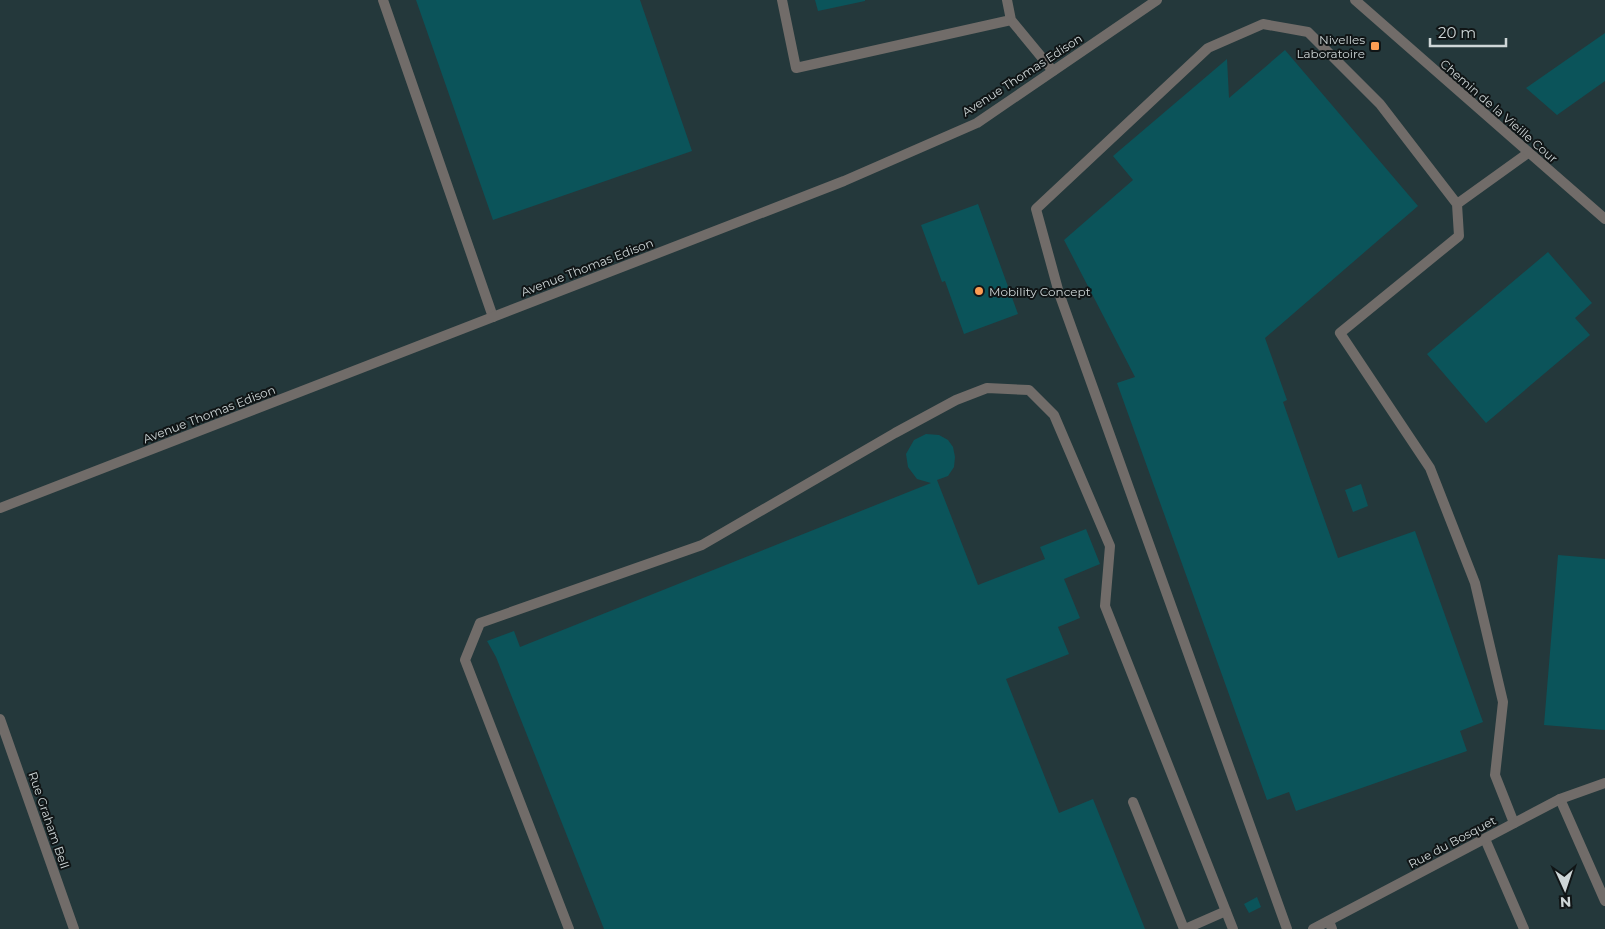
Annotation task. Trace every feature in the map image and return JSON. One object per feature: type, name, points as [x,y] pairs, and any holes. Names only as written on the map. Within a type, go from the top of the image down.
[{"type":"street","points":[[382,0],[493,317]]},
{"type":"street","points":[[782,0],[796,68],[1011,20]]},
{"type":"street","points":[[1007,0],[1011,20],[1053,71]]},
{"type":"street","name":"Avenue Thomas Edison","points":[[0,508],[852,178],[977,122],[1156,0]]},
{"type":"street","name":"Chemin de la Vieille Cour","points":[[1356,0],[1605,219]]},
{"type":"street","points":[[1287,929],[1059,293],[1036,209],[1208,48],[1263,24],[1308,32],[1380,104],[1457,204],[1459,236],[1340,333],[1430,468],[1475,583],[1503,702],[1495,775],[1514,823]]},
{"type":"street","points":[[1457,204],[1528,153]]},
{"type":"street","points":[[569,929],[465,660],[480,623],[702,546],[910,425],[956,400],[987,388],[1029,390],[1054,415],[1110,546],[1105,606],[1233,929]]},
{"type":"street","name":"Rue Graham Bell","points":[[0,719],[74,929]]},
{"type":"street","name":"Rue du Bosquet","points":[[1313,929],[1330,925],[1560,798],[1605,783]]},
{"type":"street","points":[[1560,798],[1605,901]]},
{"type":"street","points":[[1133,802],[1185,929],[1226,911]]},
{"type":"street","points":[[1486,839],[1524,929]]},
{"type":"shaded area","points":[[0,0],[1605,0],[1605,929],[0,929]]},
{"type":"building","points":[[416,0],[640,0],[692,151],[493,220]]},
{"type":"building","points":[[815,0],[865,0],[865,1],[818,11]]},
{"type":"building","points":[[1605,33],[1605,81],[1557,115],[1526,88]]},
{"type":"building","points":[[1285,50],[1418,206],[1265,338],[1287,400],[1283,402],[1338,558],[1415,531],[1483,722],[1460,731],[1467,751],[1296,811],[1289,792],[1267,800],[1117,383],[1135,377],[1064,240],[1133,180],[1113,156],[1227,59],[1229,98]]},
{"type":"building","points":[[978,204],[1018,314],[964,334],[945,281],[942,282],[921,225]]},
{"type":"building","points":[[1548,252],[1592,303],[1575,318],[1590,335],[1486,423],[1427,354]]},
{"type":"building","points":[[926,434],[939,435],[948,440],[953,447],[954,467],[948,476],[937,480],[978,585],[1045,559],[1040,547],[1086,529],[1100,564],[1064,579],[1080,618],[1058,627],[1069,654],[1006,679],[1059,813],[1093,799],[1145,929],[604,929],[496,657],[487,641],[514,631],[520,647],[931,483],[917,479],[908,467],[906,454],[914,440]]},
{"type":"building","points":[[1361,484],[1368,506],[1353,512],[1345,490]]},
{"type":"building","points":[[1558,555],[1605,559],[1605,730],[1544,725]]},
{"type":"building","points":[[1257,897],[1261,907],[1249,913],[1244,904]]},
{"type":"place","name":"Nivelles Laboratoire","points":[[1375,46]]},
{"type":"place","name":"Mobility Concept","points":[[979,291]]}]
